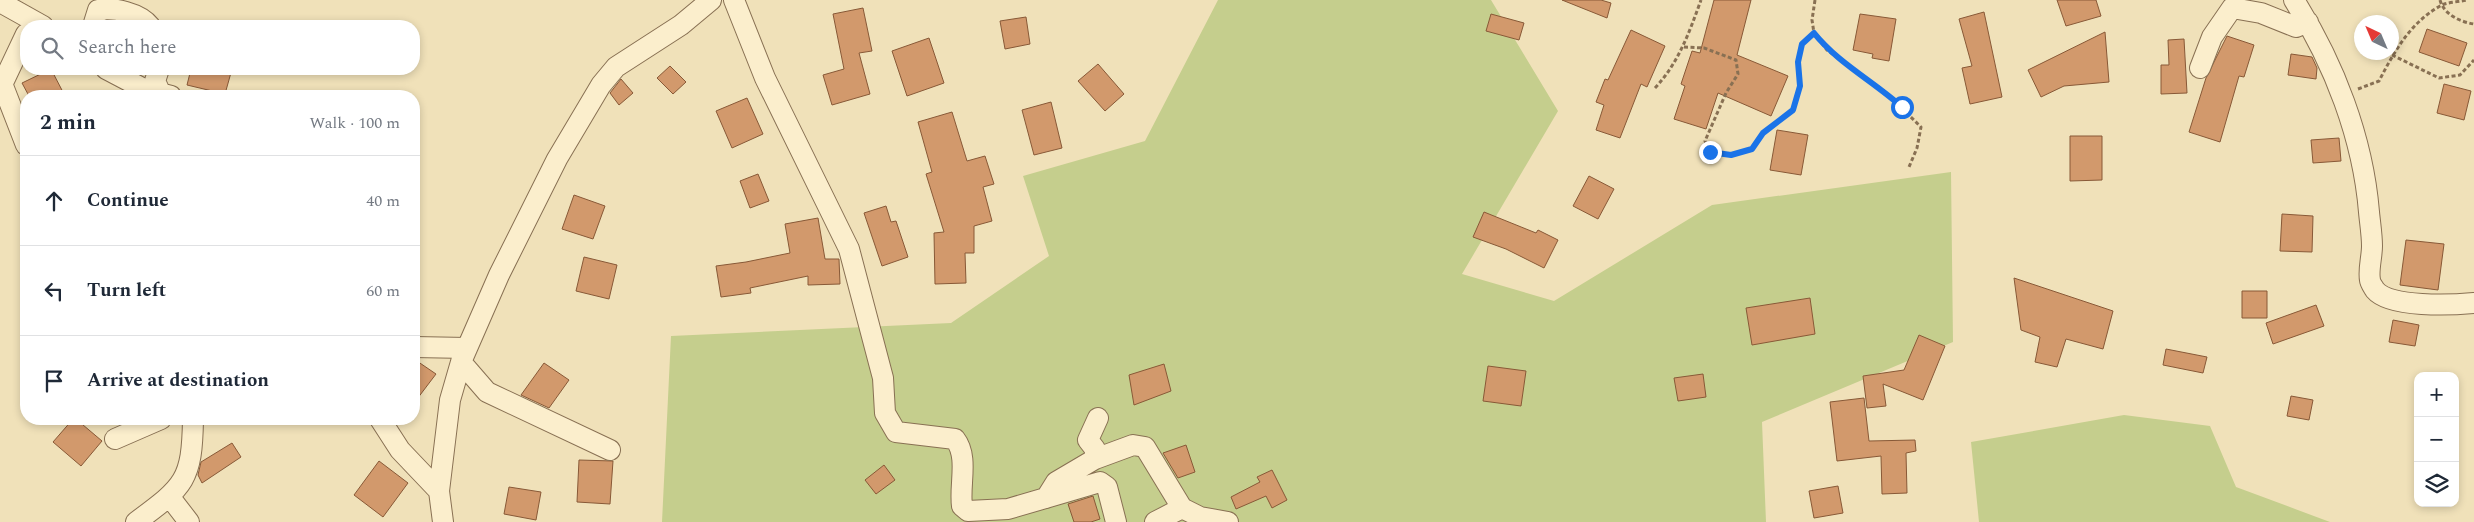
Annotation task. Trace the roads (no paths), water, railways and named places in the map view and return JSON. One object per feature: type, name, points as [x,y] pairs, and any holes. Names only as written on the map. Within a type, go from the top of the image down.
[{"type":"street","points":[[443,522],[439,491],[450,400],[464,355],[557,159],[601,85],[616,67],[681,25],[711,0]]},
{"type":"street","points":[[734,0],[765,78],[849,248],[883,378],[885,413],[890,424],[896,432],[955,439],[959,444],[962,459],[962,506],[968,511],[1011,516],[1046,498],[1100,482],[1107,487],[1116,522]]},
{"type":"street","points":[[2294,0],[2308,22],[2342,96],[2358,144],[2368,202],[2372,247],[2370,281],[2384,297],[2436,306],[2474,303]]},
{"type":"street","points":[[0,2],[24,20]]},
{"type":"street","points":[[2200,68],[2212,37],[2232,4],[2296,27],[2308,22]]},
{"type":"street","points":[[95,20],[98,10],[107,9],[145,20]]},
{"type":"street","points":[[20,53],[2,88],[20,130]]},
{"type":"street","points":[[110,75],[119,88],[132,90]]},
{"type":"street","points":[[157,75],[155,81],[162,90]]},
{"type":"street","points":[[420,348],[464,355],[488,392],[610,450]]},
{"type":"street","points":[[1096,459],[1095,449],[1088,440],[1098,418]]},
{"type":"street","points":[[115,440],[148,425]]},
{"type":"street","points":[[136,522],[169,496],[185,477],[190,464],[193,425]]},
{"type":"street","points":[[384,425],[400,450],[439,491]]},
{"type":"street","points":[[1046,498],[1056,482],[1096,459],[1134,445],[1145,448],[1182,508],[1200,517],[1228,522]]},
{"type":"street","points":[[169,496],[190,522]]},
{"type":"street","points":[[1155,522],[1182,508]]}]
